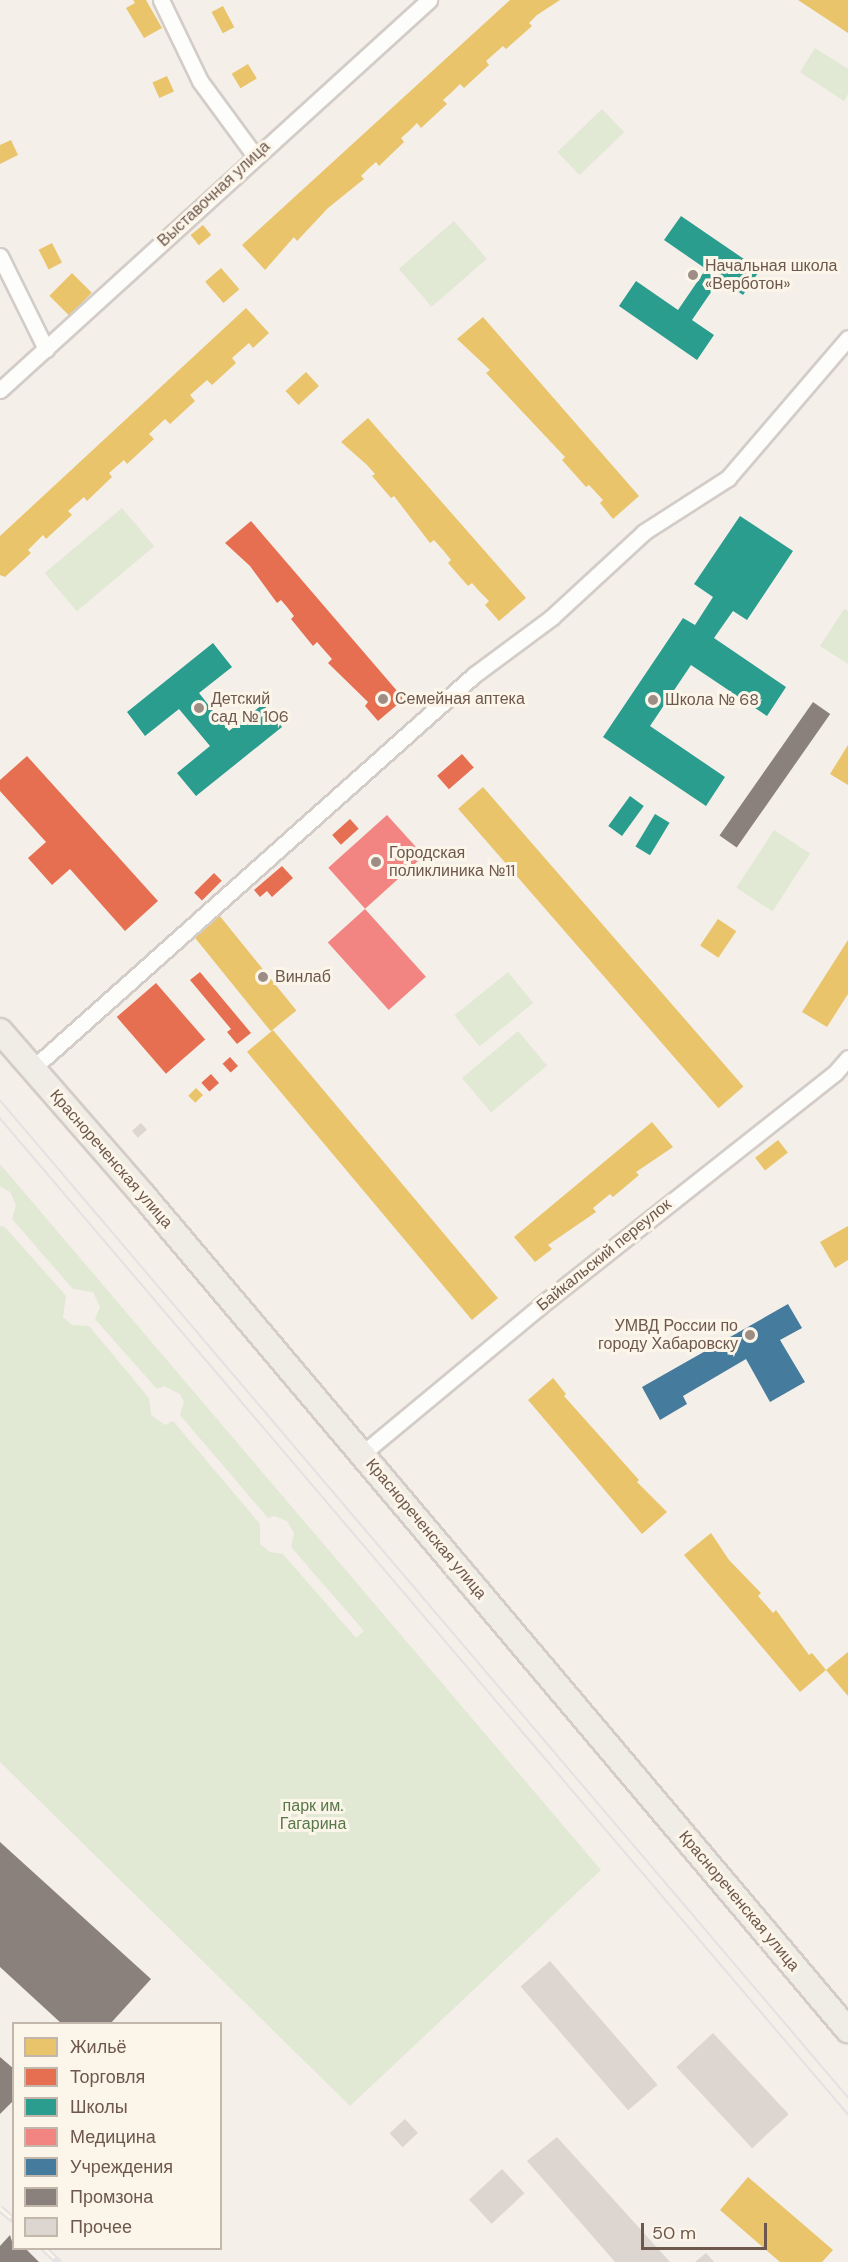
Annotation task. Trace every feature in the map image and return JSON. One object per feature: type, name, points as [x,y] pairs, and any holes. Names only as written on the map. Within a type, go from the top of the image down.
[{"type":"main road","name":"Краснореченская улица","points":[[0,1032],[362,1454],[848,2030]]},
{"type":"street","points":[[161,0],[200,81],[255,156]]},
{"type":"street","name":"Выставочная улица","points":[[0,390],[429,0]]},
{"type":"street","points":[[0,256],[46,349]]},
{"type":"street","points":[[32,1069],[474,675],[552,617],[644,532],[728,478],[848,338]]},
{"type":"street","name":"Байкальский переулок","points":[[362,1454],[540,1306],[835,1073],[848,1058]]},
{"type":"green space","points":[[815,48],[848,69],[848,94],[844,101],[800,72]]},
{"type":"green space","points":[[602,109],[624,132],[580,175],[557,152]]},
{"type":"green space","points":[[454,221],[487,259],[432,307],[399,269]]},
{"type":"green space","points":[[122,508],[154,546],[77,611],[45,573]]},
{"type":"green space","points":[[844,609],[848,611],[848,664],[820,646]]},
{"type":"green space","points":[[774,830],[810,853],[772,911],[736,888]]},
{"type":"green space","points":[[508,972],[533,1003],[480,1047],[454,1015]]},
{"type":"green space","points":[[518,1031],[547,1065],[491,1112],[462,1078]]},
{"type":"green space","name":"парк им. Гагарина","points":[[0,1164],[601,1870],[350,2106],[0,1762],[0,1226],[5,1227],[66,1296],[63,1317],[72,1325],[89,1326],[149,1398],[151,1415],[165,1425],[173,1421],[260,1524],[260,1544],[270,1552],[283,1554],[356,1638],[364,1631],[291,1547],[294,1533],[287,1521],[274,1516],[268,1518],[180,1415],[184,1402],[180,1394],[164,1386],[157,1389],[95,1319],[100,1307],[93,1292],[73,1289],[12,1219],[16,1205],[10,1192],[0,1186]]},
{"type":"building: Жильё","points":[[133,0],[146,0],[162,28],[144,38],[126,8],[135,3]]},
{"type":"building: Жильё","points":[[510,0],[560,0],[537,15],[529,23],[532,26],[506,49],[503,46],[486,61],[489,65],[464,88],[460,84],[443,100],[447,104],[421,128],[417,123],[401,138],[404,142],[379,166],[376,162],[368,169],[361,176],[364,179],[328,208],[297,241],[294,237],[265,270],[242,245]]},
{"type":"building: Жильё","points":[[798,0],[848,0],[848,33]]},
{"type":"building: Жильё","points":[[223,6],[234,27],[223,33],[212,12]]},
{"type":"building: Жильё","points":[[248,64],[257,79],[240,88],[232,74]]},
{"type":"building: Жильё","points":[[167,76],[174,92],[159,98],[152,83]]},
{"type":"building: Жильё","points":[[11,140],[18,155],[0,164],[0,145]]},
{"type":"building: Жильё","points":[[203,225],[211,235],[199,245],[191,235]]},
{"type":"building: Жильё","points":[[52,243],[62,263],[49,269],[39,250]]},
{"type":"building: Жильё","points":[[221,268],[239,289],[224,303],[205,282]]},
{"type":"building: Жильё","points":[[72,273],[92,293],[69,315],[49,296]]},
{"type":"building: Жильё","points":[[246,308],[269,333],[253,348],[249,343],[232,358],[236,363],[212,385],[207,380],[190,395],[195,401],[170,424],[165,419],[149,434],[154,439],[127,464],[124,460],[109,473],[112,477],[87,501],[84,497],[68,511],[72,515],[46,539],[43,535],[28,550],[31,553],[5,577],[0,575],[0,536]]},
{"type":"building: Жильё","points":[[483,317],[639,496],[613,519],[600,503],[603,500],[589,485],[586,487],[562,460],[565,457],[486,373],[490,370],[457,339]]},
{"type":"building: Жильё","points":[[306,372],[319,386],[298,405],[286,391]]},
{"type":"building: Жильё","points":[[368,418],[526,598],[499,621],[485,605],[489,601],[472,583],[468,586],[448,563],[451,560],[443,550],[434,540],[430,543],[394,496],[391,498],[372,476],[375,474],[341,442]]},
{"type":"building: Жильё","points":[[848,745],[848,785],[830,774]]},
{"type":"building: Жильё","points":[[483,787],[743,1087],[719,1108],[458,809]]},
{"type":"building: Жильё","points":[[219,915],[296,1011],[271,1031],[193,936]]},
{"type":"building: Жильё","points":[[718,919],[736,931],[718,958],[700,946]]},
{"type":"building: Жильё","points":[[848,940],[848,994],[827,1027],[802,1012]]},
{"type":"building: Жильё","points":[[273,1030],[498,1298],[472,1320],[247,1052]]},
{"type":"building: Жильё","points":[[196,1088],[203,1095],[195,1103],[188,1096]]},
{"type":"building: Жильё","points":[[652,1122],[673,1147],[636,1172],[639,1175],[613,1197],[610,1194],[593,1208],[596,1212],[548,1245],[552,1249],[535,1262],[514,1237]]},
{"type":"building: Жильё","points":[[778,1140],[788,1153],[765,1170],[755,1158]]},
{"type":"building: Жильё","points":[[848,1226],[848,1260],[835,1268],[820,1242]]},
{"type":"building: Жильё","points":[[553,1378],[566,1394],[564,1396],[639,1480],[637,1482],[667,1512],[642,1534],[528,1400]]},
{"type":"building: Жильё","points":[[711,1533],[729,1560],[761,1593],[758,1596],[773,1613],[776,1610],[809,1655],[812,1653],[826,1670],[800,1692],[684,1555]]},
{"type":"building: Жильё","points":[[848,1652],[848,1696],[826,1670]]},
{"type":"building: Жильё","points":[[748,2177],[833,2250],[822,2262],[780,2262],[720,2210]]},
{"type":"building: Торговля","points":[[251,521],[404,699],[378,721],[365,706],[368,702],[328,663],[332,659],[317,642],[313,646],[291,619],[294,616],[287,607],[281,600],[277,603],[250,566],[225,543]]},
{"type":"building: Торговля","points":[[462,754],[474,768],[449,789],[437,776]]},
{"type":"building: Торговля","points":[[27,756],[158,901],[125,931],[70,869],[52,885],[28,858],[46,842],[0,791],[0,780]]},
{"type":"building: Торговля","points":[[350,819],[359,829],[341,845],[332,835]]},
{"type":"building: Торговля","points":[[282,866],[293,878],[272,897],[267,891],[260,897],[254,890]]},
{"type":"building: Торговля","points":[[214,873],[222,881],[202,901],[194,893]]},
{"type":"building: Торговля","points":[[200,972],[251,1033],[237,1044],[227,1032],[231,1029],[190,980]]},
{"type":"building: Торговля","points":[[156,983],[205,1040],[166,1074],[117,1017]]},
{"type":"building: Торговля","points":[[230,1057],[238,1066],[231,1073],[223,1064]]},
{"type":"building: Торговля","points":[[211,1074],[219,1083],[209,1092],[201,1083]]},
{"type":"building: Школы","points":[[681,216],[760,270],[743,295],[720,279],[692,320],[714,335],[697,360],[619,306],[636,281],[678,310],[706,269],[664,240]]},
{"type":"building: Школы","points":[[740,516],[793,551],[747,620],[733,611],[714,638],[786,687],[767,716],[691,665],[650,726],[725,777],[706,806],[603,737],[683,618],[695,625],[713,597],[694,584]]},
{"type":"building: Школы","points":[[213,643],[232,667],[199,693],[229,731],[263,704],[282,727],[196,796],[177,773],[210,746],[179,709],[145,736],[127,712]]},
{"type":"building: Школы","points":[[630,796],[644,806],[622,836],[608,826]]},
{"type":"building: Школы","points":[[655,814],[670,823],[650,855],[635,847]]},
{"type":"building: Медицина","name":"Городская поликлиника №11","points":[[387,815],[424,856],[365,909],[328,868]]},
{"type":"building: Медицина","points":[[365,909],[426,977],[389,1010],[328,942]]},
{"type":"building: Учреждения","points":[[788,1304],[802,1328],[780,1340],[805,1382],[770,1402],[746,1359],[683,1396],[687,1404],[660,1420],[642,1387]]},
{"type":"building: Промзона","points":[[813,702],[830,714],[737,848],[720,836]]},
{"type":"building: Промзона","points":[[0,1842],[151,1979],[112,2022],[60,2022],[0,1967]]},
{"type":"building: Промзона","points":[[0,2057],[12,2067],[12,2102],[0,2114]]},
{"type":"building: Промзона","points":[[10,2235],[12,2250],[27,2250],[39,2262],[0,2262],[0,2246]]},
{"type":"building: Прочее","points":[[141,1123],[147,1130],[138,1138],[132,1131]]},
{"type":"building: Прочее","points":[[550,1961],[658,2085],[628,2110],[521,1987]]},
{"type":"building: Прочее","points":[[713,2033],[789,2114],[752,2148],[676,2067]]},
{"type":"building: Прочее","points":[[405,2119],[418,2133],[403,2147],[390,2133]]},
{"type":"building: Прочее","points":[[557,2137],[670,2262],[615,2262],[527,2161]]},
{"type":"building: Прочее","points":[[502,2169],[525,2193],[492,2224],[469,2200]]},
{"type":"building: Прочее","points":[[706,2253],[714,2262],[695,2262]]},
{"type":"tram line","points":[[0,1100],[848,2097]]},
{"type":"tram line","points":[[0,1118],[848,2114]]},
{"type":"railway","points":[[0,2208],[12,2218]]},
{"type":"railway","points":[[46,2250],[59,2262]]},
{"type":"place","name":"Начальная школа «Верботон»","points":[[693,275]]},
{"type":"place","name":"Семейная аптека","points":[[383,699]]},
{"type":"place","name":"Школа № 68","points":[[653,700]]},
{"type":"place","name":"Детский сад № 106","points":[[199,708]]},
{"type":"place","name":"Городская поликлиника №11","points":[[376,862]]},
{"type":"place","name":"Винлаб","points":[[263,977]]},
{"type":"place","name":"УМВД России по городу Хабаровску","points":[[750,1335]]}]
